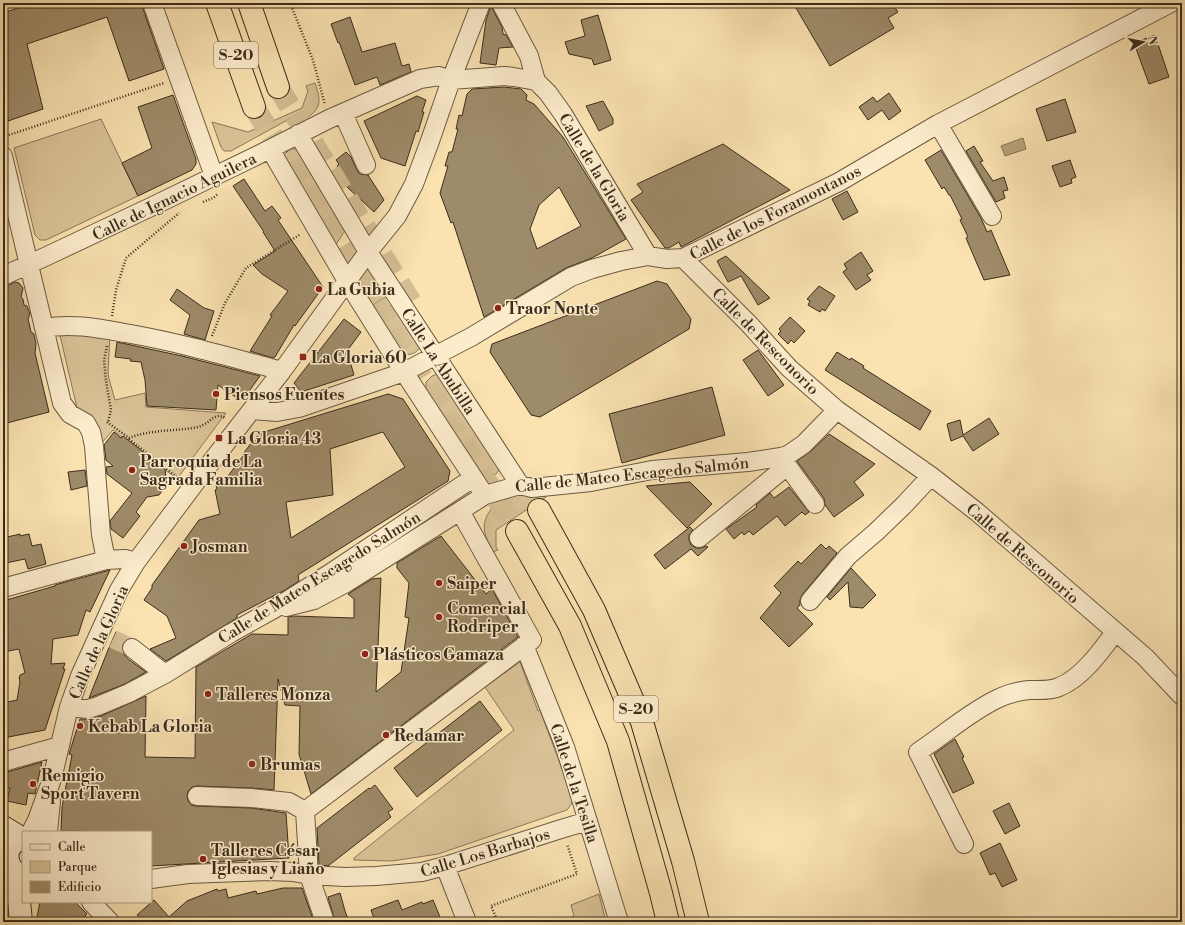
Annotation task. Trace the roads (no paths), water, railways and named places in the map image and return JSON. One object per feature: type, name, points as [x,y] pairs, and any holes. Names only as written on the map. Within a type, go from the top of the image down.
[{"type":"highway","name":"S-20","points":[[217,3],[254,107]]},
{"type":"highway","name":"S-20","points":[[249,3],[278,87]]},
{"type":"highway","name":"S-20","points":[[539,510],[594,610],[642,722],[683,861],[698,922]]},
{"type":"highway","name":"S-20","points":[[517,531],[570,626],[618,741],[668,922]]},
{"type":"main road","points":[[3,827],[22,835]]},
{"type":"main road","points":[[21,922],[18,890],[8,852],[16,840],[22,837]]},
{"type":"main road","points":[[21,922],[28,903]]},
{"type":"street","points":[[152,3],[214,176]]},
{"type":"street","name":"Calle de la Gloria","points":[[29,831],[37,820],[52,779],[69,707],[80,676],[106,635],[119,590],[136,562],[282,371],[368,252],[397,216],[414,184],[451,80],[481,3]]},
{"type":"street","name":"Calle de la Gloria","points":[[501,3],[529,56],[536,81],[548,93],[563,114],[648,256]]},
{"type":"street","name":"Calle de los Foramontanos","points":[[252,410],[277,412],[300,408],[404,372],[471,337],[572,277],[592,269],[648,256],[667,259],[683,258],[839,182],[938,124],[1171,3]]},
{"type":"street","name":"Calle de Ignacio Aguilera","points":[[3,276],[139,213],[336,116],[420,79],[439,76],[451,80]]},
{"type":"street","points":[[451,80],[504,76],[536,81]]},
{"type":"street","points":[[336,116],[366,165]]},
{"type":"street","points":[[938,124],[992,216]]},
{"type":"street","name":"Calle La Abubilla","points":[[298,134],[368,252],[520,485]]},
{"type":"street","points":[[270,149],[347,281],[404,372],[485,495],[346,583],[314,600],[274,609]]},
{"type":"street","points":[[3,156],[44,328],[61,325],[80,326],[162,339],[282,371]]},
{"type":"street","name":"Calle de Resconorio","points":[[683,258],[749,324],[788,368],[837,410],[931,476],[977,512],[1145,657],[1182,696]]},
{"type":"street","name":"Calle de la Gloria","points":[[44,328],[62,403],[70,414],[86,423],[91,432],[94,446],[101,535],[106,560],[126,559],[136,562]]},
{"type":"street","name":"Calle de Mateo Escagedo Salmón","points":[[699,538],[784,461],[788,455],[804,444],[837,410]]},
{"type":"street","points":[[784,461],[815,504]]},
{"type":"street","name":"Calle de Mateo Escagedo Salmón","points":[[485,495],[520,485],[532,488],[591,482],[652,470],[748,462],[784,461]]},
{"type":"street","points":[[810,601],[848,556],[876,532],[931,476]]},
{"type":"street","name":"Calle de Mateo Escagedo Salmón","points":[[69,707],[88,708],[98,706],[129,694],[165,674],[231,633],[274,609],[473,478]]},
{"type":"street","name":"Calle de la Tesilla","points":[[460,511],[528,643],[564,747],[619,922]]},
{"type":"street","points":[[3,588],[106,560]]},
{"type":"street","points":[[964,844],[918,752],[995,700],[1009,694],[1059,688],[1081,672],[1100,652],[1115,632]]},
{"type":"street","points":[[305,811],[528,643]]},
{"type":"street","points":[[132,648],[165,674]]},
{"type":"street","points":[[3,762],[60,746]]},
{"type":"street","name":"Calle de la Gloria","points":[[48,831],[52,779]]},
{"type":"street","points":[[197,796],[252,798],[289,802],[305,811]]},
{"type":"street","points":[[305,811],[308,875],[325,922]]},
{"type":"street","name":"Calle Los Barbajos","points":[[152,879],[188,874],[269,871],[293,872],[332,877],[398,875],[422,872],[588,821]]},
{"type":"street","points":[[445,866],[467,922]]},
{"type":"street","points":[[92,903],[110,922]]},
{"type":"tunnel","points":[[278,87],[412,304]]},
{"type":"tunnel","points":[[254,107],[517,531]]},
{"type":"tunnel","points":[[113,639],[132,648]]},
{"type":"place","name":"La Gubia","points":[[319,289]]},
{"type":"place","name":"Traor Norte","points":[[498,308]]},
{"type":"place","name":"La Gloria 60","points":[[303,357]]},
{"type":"place","name":"Piensos Fuentes","points":[[216,394]]},
{"type":"place","name":"La Gloria 43","points":[[219,438]]},
{"type":"place","name":"Parroquia de La Sagrada Familia","points":[[132,470]]},
{"type":"place","name":"Josman","points":[[184,546]]},
{"type":"place","name":"Saiper","points":[[439,583]]},
{"type":"place","name":"Comercial Rodriper","points":[[439,617]]},
{"type":"place","name":"Plásticos Gamaza","points":[[365,654]]},
{"type":"place","name":"Talleres Monza","points":[[208,694]]},
{"type":"place","name":"Kebab La Gloria","points":[[80,726]]},
{"type":"place","name":"Redamar","points":[[386,735]]},
{"type":"place","name":"Brumas","points":[[252,764]]},
{"type":"place","name":"Remigio Sport Tavern","points":[[33,784]]},
{"type":"place","name":"Talleres César Iglesias y Liaño","points":[[203,859]]}]
